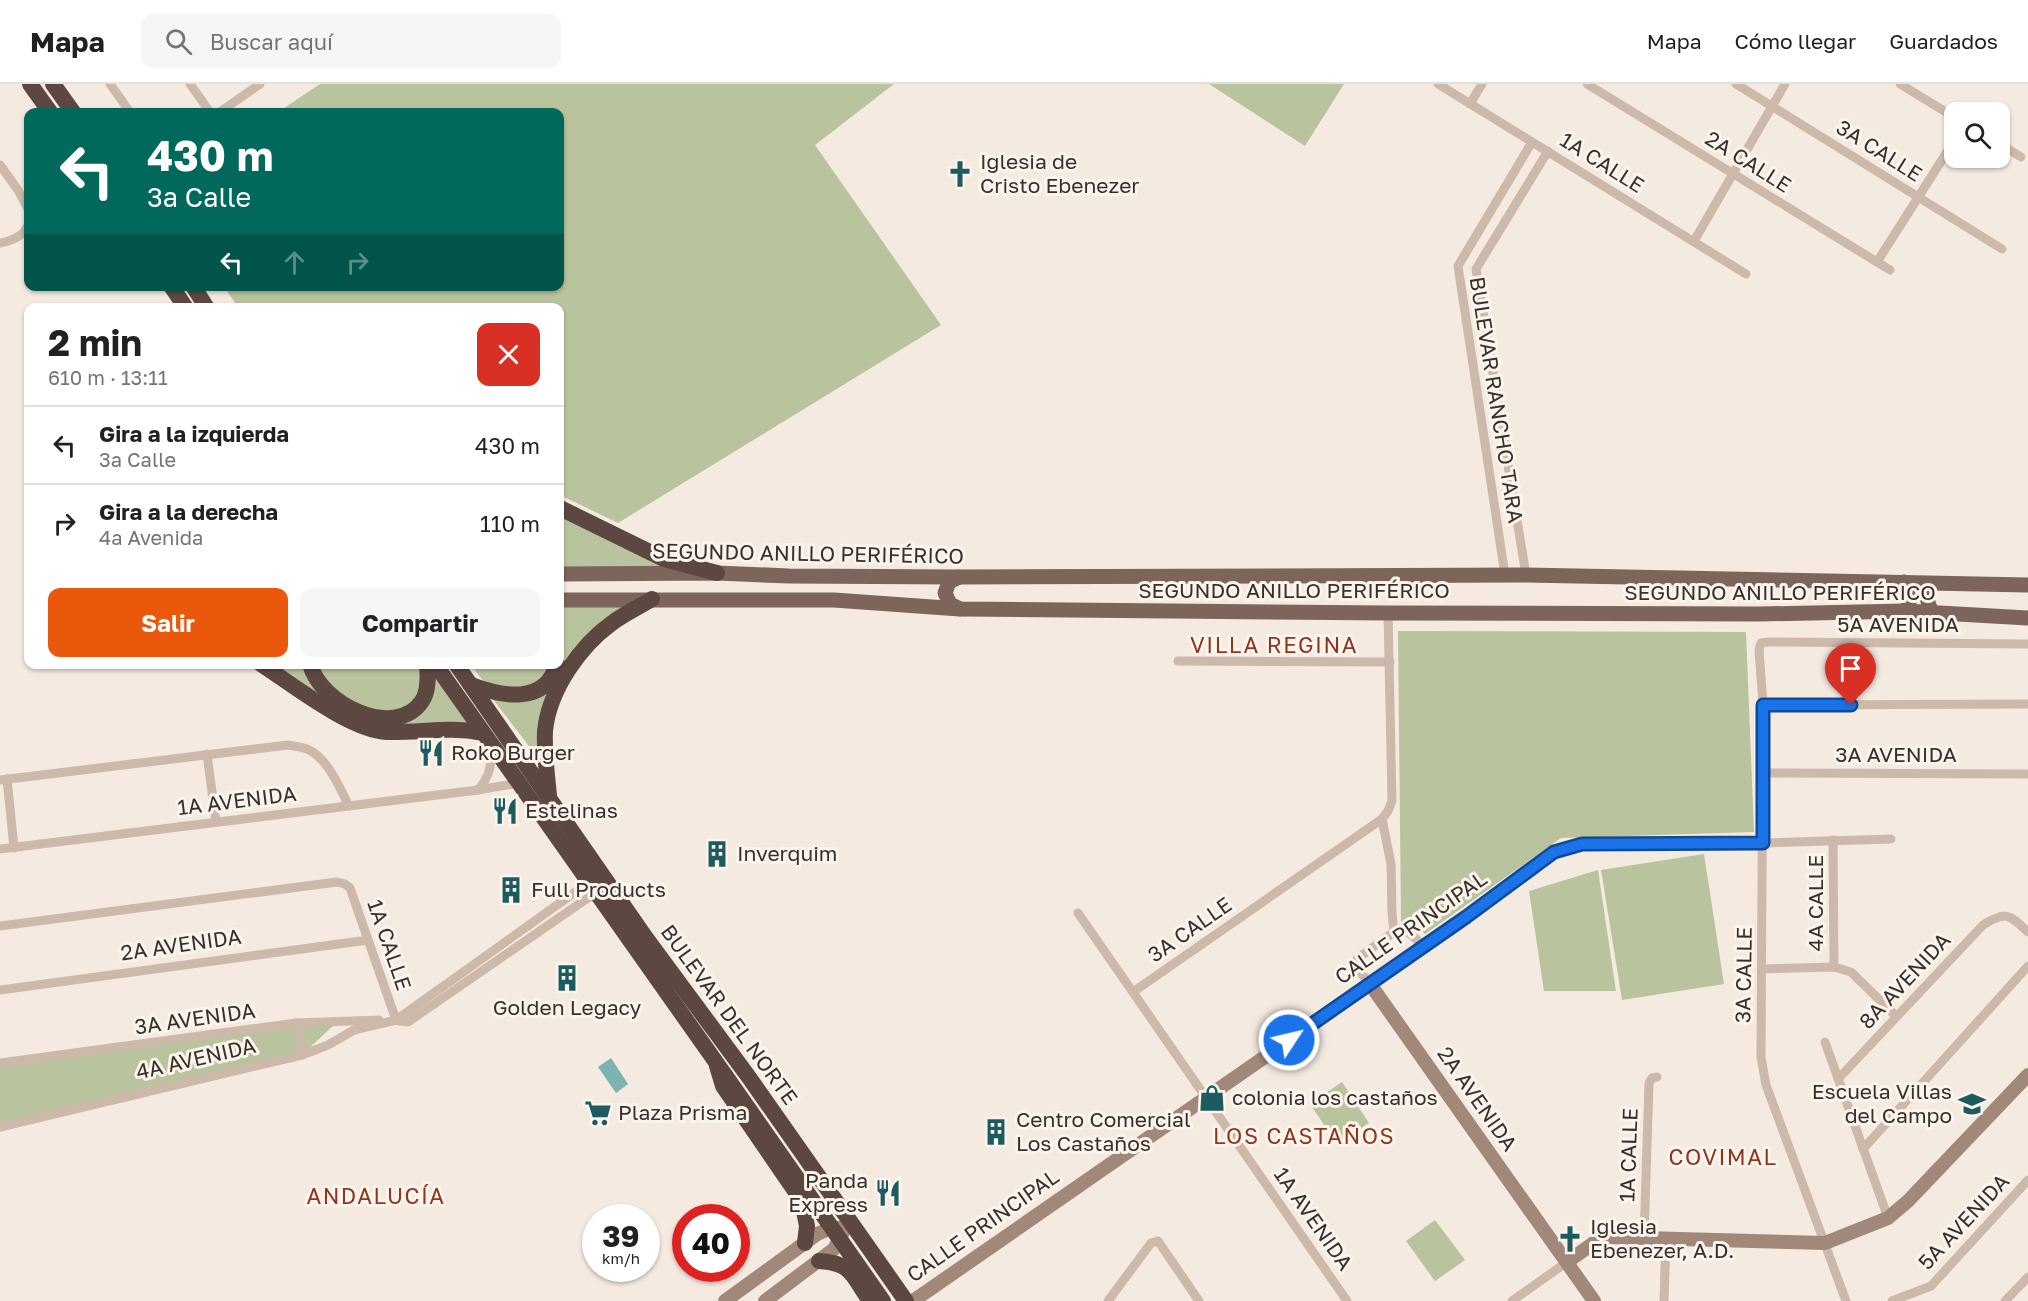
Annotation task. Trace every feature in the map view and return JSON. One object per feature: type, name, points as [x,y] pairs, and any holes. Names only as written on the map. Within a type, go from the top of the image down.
[{"type":"highway","points":[[30,84],[47,108]]},
{"type":"highway","points":[[53,84],[70,108]]},
{"type":"highway","points":[[564,510],[664,559],[717,573]]},
{"type":"highway","points":[[550,800],[545,756],[546,728],[555,698],[569,667],[612,623],[652,599]]},
{"type":"highway","points":[[269,669],[352,723],[369,729],[387,732],[462,729],[486,736]]},
{"type":"highway","points":[[311,669],[321,685],[352,710],[374,717],[395,718],[412,712],[423,700],[429,681],[428,669]]},
{"type":"highway","name":"BULEVAR DEL NORTE","points":[[439,669],[884,1301]]},
{"type":"highway","name":"BULEVAR DEL NORTE","points":[[459,669],[646,938],[906,1301]]},
{"type":"highway","points":[[471,686],[500,695],[514,696],[530,693],[544,684],[554,669]]},
{"type":"highway","points":[[721,1069],[723,1086],[802,1201],[807,1226],[805,1243]]},
{"type":"highway","points":[[752,1083],[753,1090],[858,1246],[898,1301]]},
{"type":"highway","points":[[806,1215],[822,1222],[829,1217],[831,1205]]},
{"type":"highway","points":[[858,1246],[849,1245],[841,1255],[870,1301]]},
{"type":"highway","points":[[819,1261],[846,1266]]},
{"type":"main road","name":"SEGUNDO ANILLO PERIFÉRICO","points":[[564,574],[717,573],[789,576],[960,577],[1526,575],[2028,585]]},
{"type":"main road","points":[[960,577],[949,582],[945,593],[950,604],[960,609]]},
{"type":"main road","points":[[1904,582],[1911,597],[1905,611]]},
{"type":"main road","points":[[1932,584],[1927,598],[1933,613]]},
{"type":"main road","name":"SEGUNDO ANILLO PERIFÉRICO","points":[[564,600],[834,600],[960,609],[1388,613],[1760,614],[1905,611],[2028,618]]},
{"type":"street","points":[[110,84],[127,108]]},
{"type":"street","points":[[190,84],[207,108]]},
{"type":"street","points":[[226,108],[260,84]]},
{"type":"street","name":"1A CALLE","points":[[1438,84],[1746,274]]},
{"type":"street","points":[[1470,104],[1482,84]]},
{"type":"street","name":"2A CALLE","points":[[1587,84],[1890,270]]},
{"type":"street","name":"3A CALLE","points":[[1736,84],[2002,249]]},
{"type":"street","points":[[1694,242],[1785,84]]},
{"type":"street","points":[[1900,84],[1944,111]]},
{"type":"street","name":"BULEVAR RANCHO TARA","points":[[1505,575],[1458,266],[1532,142]]},
{"type":"street","points":[[2010,150],[2021,157]]},
{"type":"street","name":"BULEVAR RANCHO TARA","points":[[1526,575],[1476,269],[1548,151]]},
{"type":"street","points":[[1877,262],[1944,157]]},
{"type":"street","points":[[0,165],[24,201]]},
{"type":"street","points":[[0,243],[24,231]]},
{"type":"street","points":[[1461,296],[1479,294]]},
{"type":"street","points":[[1178,661],[1390,662],[1388,613]]},
{"type":"street","name":"3A CALLE","points":[[1768,642],[1761,643],[1758,650],[1763,705],[1761,1057],[1766,1085],[1846,1301]]},
{"type":"street","name":"5A AVENIDA","points":[[1768,642],[2028,644]]},
{"type":"street","name":"3A CALLE","points":[[1132,992],[1382,819],[1389,811],[1392,801],[1390,662]]},
{"type":"street","points":[[1763,705],[2028,704]]},
{"type":"street","points":[[478,790],[486,780],[491,768],[486,736]]},
{"type":"street","points":[[14,848],[3,780],[207,754],[288,745],[307,749],[318,756],[332,775],[349,806]]},
{"type":"street","points":[[207,754],[216,822]]},
{"type":"street","name":"3A AVENIDA","points":[[1763,773],[2028,774]]},
{"type":"street","name":"1A AVENIDA","points":[[0,849],[519,783]]},
{"type":"street","points":[[1382,819],[1391,864],[1394,932],[1408,932],[1423,945]]},
{"type":"street","points":[[1763,843],[1891,839]]},
{"type":"street","name":"4A CALLE","points":[[1833,840],[1834,966]]},
{"type":"street","name":"CALLE PRINCIPAL","points":[[913,1301],[1466,917],[1554,852],[1582,844],[1763,843]]},
{"type":"street","name":"1A CALLE","points":[[0,926],[337,882],[350,888],[396,1020]]},
{"type":"street","points":[[396,1020],[592,888]]},
{"type":"street","name":"1A AVENIDA","points":[[1077,914],[1347,1301]]},
{"type":"street","name":"8A AVENIDA","points":[[1838,1079],[1983,925],[1994,918],[2013,917],[2028,932]]},
{"type":"street","name":"2A AVENIDA","points":[[1394,932],[1357,959],[1356,967],[1594,1301]]},
{"type":"street","name":"2A AVENIDA","points":[[0,990],[368,940]]},
{"type":"street","points":[[1762,969],[1834,966],[1851,972],[1896,1016]]},
{"type":"street","points":[[1863,1149],[2028,966]]},
{"type":"street","name":"3A AVENIDA","points":[[0,1063],[296,1023],[396,1020]]},
{"type":"street","name":"4A AVENIDA","points":[[0,1127],[302,1055],[328,1045],[354,1030],[396,1020]]},
{"type":"street","points":[[296,1023],[302,1039],[302,1055]]},
{"type":"street","points":[[1825,1042],[1888,1218]]},
{"type":"street","points":[[1512,1301],[1601,1239],[1666,1238],[1825,1243],[1888,1218],[1908,1201],[2028,1075]]},
{"type":"street","name":"1A CALLE","points":[[1644,1238],[1649,1083],[1652,1078],[1657,1077]]},
{"type":"street","name":"5A AVENIDA","points":[[1892,1301],[1932,1286],[2028,1180]]},
{"type":"street","points":[[726,1301],[822,1231],[846,1227]]},
{"type":"street","points":[[765,1301],[834,1249],[846,1227]]},
{"type":"street","points":[[1664,1301],[1666,1238]]},
{"type":"street","points":[[1108,1301],[1151,1243],[1156,1240],[1200,1301]]},
{"type":"street","points":[[2005,1301],[2028,1277]]},
{"type":"green space","points":[[320,84],[894,84],[815,145],[941,325],[618,523],[564,497],[564,303],[235,303],[227,291],[564,291],[564,108],[284,108]]},
{"type":"green space","points":[[1209,84],[1344,84],[1305,146]]},
{"type":"green space","points":[[564,513],[685,570],[564,570]]},
{"type":"green space","points":[[635,605],[567,662],[542,763],[492,698],[513,700],[554,669],[564,669],[564,606]]},
{"type":"green space","points":[[1398,631],[1746,632],[1754,832],[1561,838],[1425,934],[1417,927],[1401,922]]},
{"type":"green space","points":[[276,669],[310,669],[348,712],[415,715],[431,669],[471,727],[369,725]]},
{"type":"green space","points":[[317,669],[424,669],[425,681],[409,709],[374,713],[336,694]]},
{"type":"green space","points":[[474,669],[549,669],[528,689],[487,686]]},
{"type":"green space","points":[[1704,854],[1724,984],[1622,1000],[1601,870]]},
{"type":"green space","points":[[1598,870],[1616,991],[1544,991],[1529,891]]},
{"type":"green space","points":[[338,1021],[302,1055],[0,1125],[0,1063]]},
{"type":"green space","points":[[1342,1082],[1369,1123],[1337,1144],[1310,1104]]},
{"type":"green space","points":[[1435,1220],[1465,1260],[1435,1281],[1406,1241]]},
{"type":"water","points":[[611,1058],[628,1084],[616,1093],[598,1067]]},
{"type":"place","name":"Iglesia de Cristo Ebenezer","points":[[960,174]]},
{"type":"place","name":"Roko Burger","points":[[431,753]]},
{"type":"place","name":"Estelinas","points":[[505,811]]},
{"type":"place","name":"Inverquim","points":[[717,854]]},
{"type":"place","name":"Full Products","points":[[511,890]]},
{"type":"place","name":"Golden Legacy","points":[[567,978]]},
{"type":"place","name":"colonia los castaños","points":[[1212,1098]]},
{"type":"place","name":"Escuela Villas del Campo","points":[[1972,1104]]},
{"type":"place","name":"Plaza Prisma","points":[[598,1113]]},
{"type":"place","name":"Centro Comercial Los Castaños","points":[[996,1132]]},
{"type":"place","name":"Panda Express","points":[[888,1193]]},
{"type":"place","name":"Iglesia Ebenezer, A.D.","points":[[1570,1239]]},
{"type":"district","name":"VILLA REGINA","points":[[1274,645]]},
{"type":"district","name":"LOS CASTAÑOS","points":[[1304,1136]]},
{"type":"district","name":"COVIMAL","points":[[1723,1157]]},
{"type":"district","name":"ANDALUCÍA","points":[[376,1196]]},
{"type":"route","points":[[1289,1040],[1466,917],[1554,852],[1582,844],[1763,843],[1763,705],[1851,705]]}]
